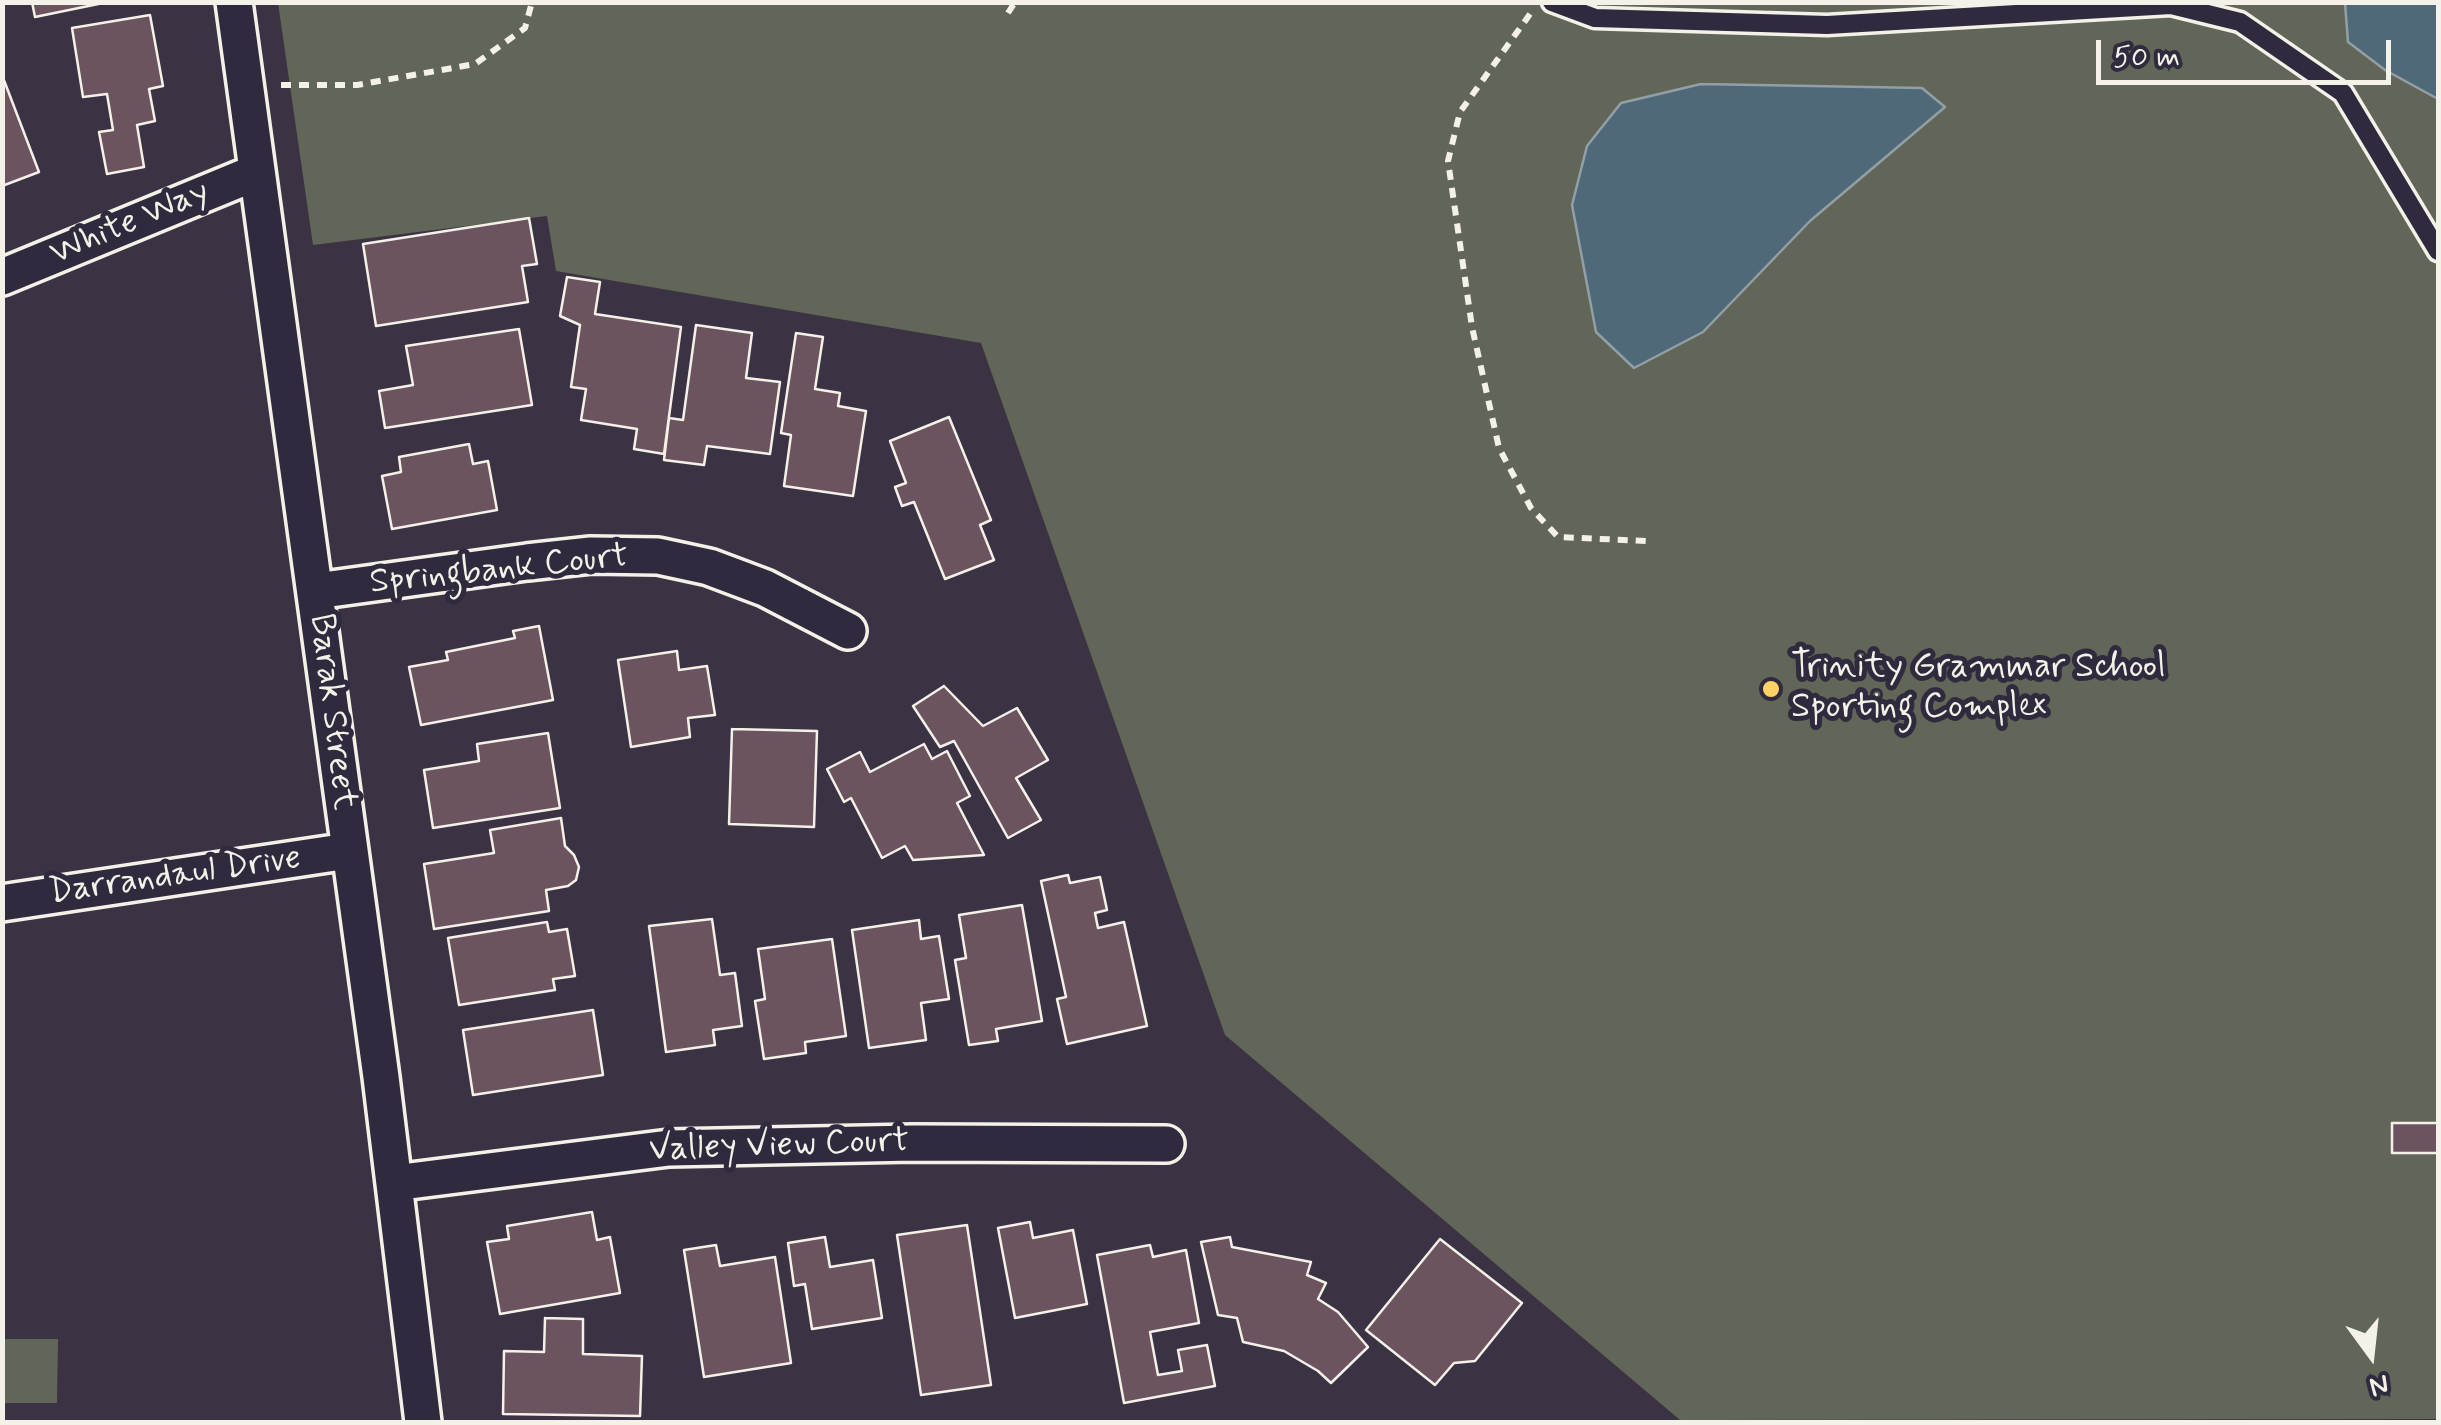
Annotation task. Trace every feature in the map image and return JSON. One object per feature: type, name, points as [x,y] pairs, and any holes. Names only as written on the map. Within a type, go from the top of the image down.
[{"type":"street","name":"Barak Street","points":[[234,2],[316,591],[423,1422]]},
{"type":"street","name":"White Way","points":[[2,277],[258,172]]},
{"type":"street","name":"Springbank Court","points":[[316,591],[592,555],[658,556],[708,567],[765,588],[848,630]]},
{"type":"street","name":"Darrandaul Drive","points":[[2,902],[348,851]]},
{"type":"street","name":"Valley View Court","points":[[394,1182],[670,1148],[913,1143],[1166,1144]]},
{"type":"lane","points":[[1552,2],[1595,18],[1827,25],[2170,5],[2240,22],[2344,92],[2438,251]]},
{"type":"path","points":[[246,89],[290,84],[357,84],[476,64],[525,28],[532,2]]},
{"type":"path","points":[[1008,13],[1015,2]]},
{"type":"path","points":[[1537,2],[1460,112],[1448,161],[1472,327],[1499,448],[1531,508],[1558,537],[1646,541]]},
{"type":"green space","name":"Trinity Grammar School Sporting Complex","points":[[278,3],[2438,3],[2438,1419],[1680,1420],[1225,1035],[981,343],[556,271],[547,216],[313,245]]},
{"type":"green space","points":[[3,1339],[58,1339],[57,1403],[3,1403]]},
{"type":"water","points":[[2345,3],[2438,3],[2438,99],[2385,70],[2348,42]]},
{"type":"water","points":[[1701,84],[1922,88],[1945,107],[1810,221],[1703,332],[1634,368],[1596,332],[1572,205],[1587,146],[1621,103]]},
{"type":"building","points":[[32,2],[108,2],[35,17]]},
{"type":"building","points":[[150,15],[163,86],[149,89],[155,121],[137,125],[144,167],[107,174],[99,132],[113,130],[107,94],[83,97],[72,28]]},
{"type":"building","points":[[2,75],[39,172],[2,186]]},
{"type":"building","points":[[529,218],[537,264],[522,266],[528,302],[376,326],[363,244]]},
{"type":"building","points":[[567,277],[600,282],[595,314],[681,327],[664,454],[634,449],[637,429],[581,420],[586,389],[571,387],[580,325],[560,316]]},
{"type":"building","points":[[696,325],[752,333],[746,378],[780,382],[770,454],[707,446],[704,465],[664,460],[669,418],[683,420]]},
{"type":"building","points":[[519,329],[532,405],[385,428],[379,391],[413,385],[406,346]]},
{"type":"building","points":[[796,333],[823,337],[815,389],[840,393],[838,406],[866,411],[853,496],[784,486],[791,435],[781,433]]},
{"type":"building","points":[[949,417],[991,520],[980,525],[994,560],[945,579],[914,502],[902,506],[895,487],[906,483],[890,441]]},
{"type":"building","points":[[469,444],[473,464],[488,461],[497,510],[392,529],[382,476],[401,472],[399,457]]},
{"type":"building","points":[[539,626],[553,700],[421,725],[409,667],[448,660],[446,652],[515,638],[513,631]]},
{"type":"building","points":[[677,651],[679,670],[707,666],[715,715],[688,718],[690,737],[631,747],[618,660]]},
{"type":"building","points":[[944,686],[983,726],[1017,708],[1048,760],[1016,778],[1041,820],[1008,838],[954,741],[940,747],[913,706]]},
{"type":"building","points":[[732,729],[817,731],[814,827],[729,824]]},
{"type":"building","points":[[548,733],[560,808],[433,828],[424,770],[479,761],[477,744]]},
{"type":"building","points":[[924,744],[932,759],[947,751],[970,796],[957,803],[984,855],[913,860],[905,846],[882,858],[851,798],[844,802],[827,769],[860,752],[870,772]]},
{"type":"building","points":[[561,818],[565,846],[579,867],[576,880],[568,886],[546,890],[549,911],[434,929],[424,864],[494,853],[490,830]]},
{"type":"building","points":[[1068,875],[1070,883],[1100,877],[1107,910],[1095,913],[1098,928],[1124,922],[1147,1026],[1067,1044],[1057,999],[1066,997],[1041,881]]},
{"type":"building","points":[[1022,905],[1042,1021],[996,1029],[998,1041],[969,1045],[955,960],[966,958],[959,915]]},
{"type":"building","points":[[712,919],[720,975],[735,973],[742,1026],[713,1030],[715,1045],[666,1052],[649,926]]},
{"type":"building","points":[[919,920],[921,939],[939,936],[949,999],[921,1003],[926,1040],[869,1048],[852,930]]},
{"type":"building","points":[[547,922],[549,932],[567,929],[575,976],[553,979],[555,990],[459,1005],[448,938]]},
{"type":"building","points":[[832,939],[846,1036],[805,1042],[806,1053],[764,1059],[755,1001],[765,999],[758,949]]},
{"type":"building","points":[[593,1010],[603,1075],[473,1095],[463,1030]]},
{"type":"building","points":[[2392,1123],[2438,1123],[2438,1153],[2392,1153]]},
{"type":"building","points":[[592,1212],[597,1240],[610,1237],[620,1293],[500,1314],[487,1242],[509,1239],[507,1226]]},
{"type":"building","points":[[1030,1222],[1033,1238],[1073,1230],[1087,1304],[1015,1318],[998,1228]]},
{"type":"building","points":[[967,1225],[991,1385],[921,1395],[897,1235]]},
{"type":"building","points":[[825,1237],[830,1267],[873,1260],[882,1318],[812,1329],[805,1284],[794,1286],[788,1243]]},
{"type":"building","points":[[1230,1237],[1232,1247],[1311,1262],[1307,1275],[1326,1283],[1318,1299],[1338,1312],[1368,1347],[1331,1383],[1284,1351],[1243,1342],[1237,1318],[1218,1315],[1201,1242]]},
{"type":"building","points":[[1440,1239],[1522,1303],[1475,1361],[1454,1363],[1435,1385],[1366,1330]]},
{"type":"building","points":[[716,1245],[720,1266],[775,1257],[791,1363],[704,1377],[684,1250]]},
{"type":"building","points":[[1150,1245],[1153,1257],[1186,1250],[1199,1323],[1150,1332],[1158,1375],[1182,1371],[1178,1350],[1207,1345],[1215,1386],[1124,1403],[1097,1255]]},
{"type":"building","points":[[545,1318],[583,1319],[583,1354],[642,1356],[640,1416],[503,1414],[504,1351],[544,1352]]},
{"type":"place","name":"Trinity Grammar School Sporting Complex","points":[[1771,689]]}]
